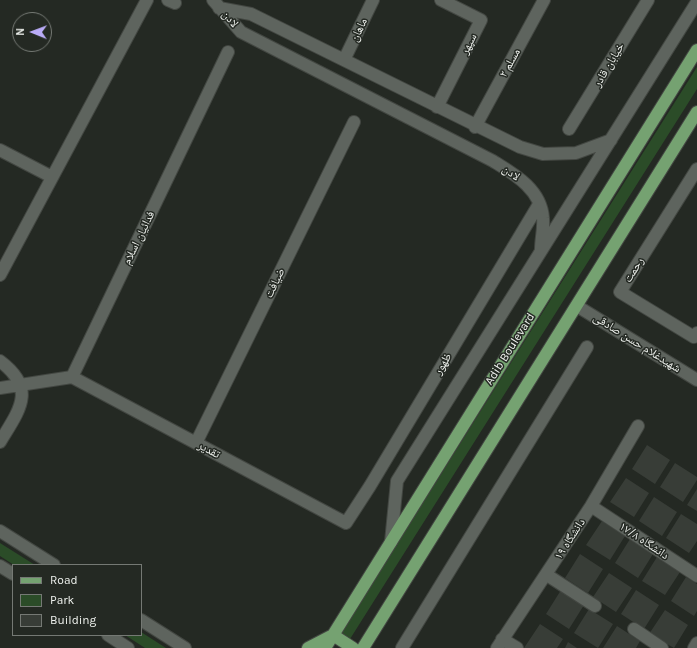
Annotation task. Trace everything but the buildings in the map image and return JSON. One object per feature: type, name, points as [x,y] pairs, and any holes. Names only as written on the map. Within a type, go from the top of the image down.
[{"type":"main road","name":"Adib Boulevard","points":[[325,648],[697,50]]},
{"type":"main road","points":[[363,648],[697,112]]},
{"type":"main road","points":[[308,648],[333,635],[353,648]]},
{"type":"street","points":[[0,276],[147,0]]},
{"type":"street","name":"ماهان","points":[[344,60],[373,0]]},
{"type":"street","name":"سپهر","points":[[437,107],[481,20],[441,0]]},
{"type":"street","name":"مسلم ۲","points":[[476,127],[544,0]]},
{"type":"street","name":"خیابان قادر","points":[[569,129],[648,0]]},
{"type":"street","points":[[391,542],[397,481],[697,2]]},
{"type":"street","name":"لادن","points":[[216,4],[251,14],[520,148],[543,154],[576,153],[611,140]]},
{"type":"street","name":"لادن","points":[[216,4],[241,32],[493,161],[520,178],[536,196],[543,217],[540,252]]},
{"type":"street","name":"فدائیان اسلام","points":[[72,377],[228,52]]},
{"type":"street","name":"ضیافت","points":[[196,444],[354,122]]},
{"type":"street","points":[[0,150],[52,177]]},
{"type":"street","name":"رحمت","points":[[697,169],[620,292],[694,337],[697,333]]},
{"type":"street","name":"ظهور","points":[[346,523],[539,204]]},
{"type":"street","name":"شهیدغلام حسن صادقی","points":[[577,306],[697,380]]},
{"type":"street","points":[[402,648],[587,348]]},
{"type":"street","points":[[0,361],[14,371],[22,386],[19,409],[0,442]]},
{"type":"street","points":[[0,388],[22,386],[72,377]]},
{"type":"street","name":"تقدیر","points":[[72,377],[346,523]]},
{"type":"street","name":"دانشگاه ۱۹","points":[[500,643],[591,506],[638,426]]},
{"type":"street","name":"دانشگاه ۱۷/۸","points":[[591,506],[697,576]]},
{"type":"street","points":[[0,531],[52,564]]},
{"type":"street","points":[[0,566],[12,573]]},
{"type":"street","points":[[547,574],[595,606]]},
{"type":"street","points":[[142,621],[185,648]]},
{"type":"street","points":[[634,630],[662,648]]},
{"type":"street","points":[[110,636],[128,648]]},
{"type":"street","points":[[500,643],[516,648]]},
{"type":"street","points":[[694,648],[697,643]]},
{"type":"green space","points":[[697,67],[697,89],[350,639],[341,633]]},
{"type":"green space","points":[[0,543],[33,564],[12,564],[0,556]]},
{"type":"green space","points":[[142,633],[166,648],[145,648],[127,636],[142,636]]}]
